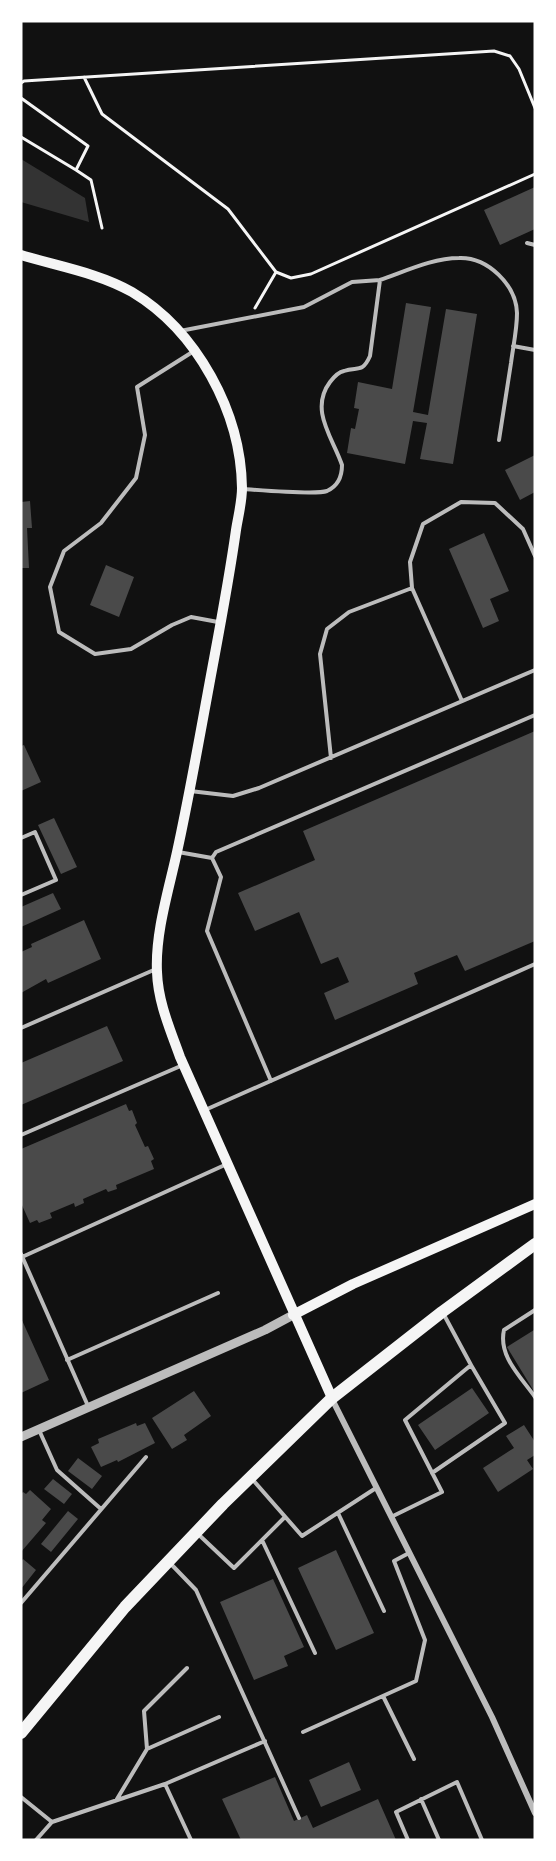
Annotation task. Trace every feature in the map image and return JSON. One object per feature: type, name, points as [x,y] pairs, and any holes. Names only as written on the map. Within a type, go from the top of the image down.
[{"type":"main road","points":[[21,255],[99,278],[131,292],[159,312],[194,351],[216,387],[235,439],[242,489],[221,623],[177,852],[162,915],[156,969],[158,990],[184,1065],[293,1315],[332,1398]]},
{"type":"main road","points":[[293,1315],[353,1284],[535,1204]]},
{"type":"main road","points":[[21,1733],[125,1607],[196,1532],[332,1398],[442,1312],[535,1244]]},
{"type":"street","points":[[21,1437],[265,1330],[293,1315]]},
{"type":"street","points":[[332,1398],[492,1718],[535,1813]]},
{"type":"lane","points":[[527,243],[535,244]]},
{"type":"lane","points":[[178,331],[304,307],[352,282],[380,280],[441,260],[462,258],[482,263],[499,274],[511,291],[517,311],[499,440]]},
{"type":"lane","points":[[242,489],[320,493],[334,486],[339,480],[342,465],[321,416],[321,402],[325,388],[334,377],[345,370],[358,369],[368,362],[380,280]]},
{"type":"lane","points":[[513,346],[535,350]]},
{"type":"lane","points":[[194,351],[137,387],[145,435],[136,478],[101,523],[64,551],[50,587],[59,632],[95,654],[131,649],[172,625],[191,617],[221,623]]},
{"type":"lane","points":[[462,701],[412,588],[410,562],[423,524],[460,502],[495,503],[523,529],[535,556]]},
{"type":"lane","points":[[331,758],[320,654],[327,629],[349,612],[412,588]]},
{"type":"lane","points":[[189,791],[233,796],[259,789],[535,670]]},
{"type":"lane","points":[[212,858],[216,852],[535,716]]},
{"type":"lane","points":[[21,838],[35,832],[56,880],[21,895]]},
{"type":"lane","points":[[177,852],[212,858]]},
{"type":"lane","points":[[212,858],[221,877],[207,931],[271,1081]]},
{"type":"lane","points":[[204,1110],[535,964]]},
{"type":"lane","points":[[21,1028],[156,969]]},
{"type":"lane","points":[[21,1135],[184,1065]]},
{"type":"lane","points":[[88,1407],[22,1256],[228,1164]]},
{"type":"lane","points":[[67,1360],[219,1293]]},
{"type":"lane","points":[[535,1310],[504,1330],[501,1341],[504,1352],[535,1397]]},
{"type":"lane","points":[[432,1473],[505,1423],[442,1312]]},
{"type":"lane","points":[[390,1517],[442,1492],[405,1420],[471,1365]]},
{"type":"lane","points":[[38,1429],[57,1470],[101,1509]]},
{"type":"lane","points":[[21,1603],[146,1456]]},
{"type":"lane","points":[[251,1477],[302,1536],[377,1487]]},
{"type":"lane","points":[[338,1513],[384,1611]]},
{"type":"lane","points":[[196,1532],[234,1568],[285,1517]]},
{"type":"lane","points":[[262,1540],[315,1653]]},
{"type":"lane","points":[[303,1732],[416,1681],[425,1640],[394,1561],[410,1553]]},
{"type":"lane","points":[[168,1562],[196,1590],[299,1818]]},
{"type":"lane","points":[[147,1749],[144,1711],[187,1668]]},
{"type":"lane","points":[[383,1696],[414,1759]]},
{"type":"lane","points":[[116,1800],[147,1749],[219,1717]]},
{"type":"lane","points":[[36,1840],[52,1822],[165,1784],[265,1741]]},
{"type":"lane","points":[[408,1840],[396,1812],[456,1782],[482,1840]]},
{"type":"lane","points":[[165,1784],[191,1840]]},
{"type":"lane","points":[[21,1797],[52,1822]]},
{"type":"lane","points":[[421,1799],[439,1840]]},
{"type":"path","points":[[21,83],[494,51],[510,56],[519,69],[535,108]]},
{"type":"path","points":[[84,77],[102,114],[228,209],[276,272],[291,278],[311,274],[535,174]]},
{"type":"path","points":[[21,98],[88,147],[76,170]]},
{"type":"path","points":[[21,137],[91,180],[102,228]]},
{"type":"path","points":[[250,317],[276,272]]},
{"type":"shaded area","points":[[21,159],[85,198],[89,222],[21,202]]},
{"type":"building","points":[[535,187],[535,229],[500,245],[484,210]]},
{"type":"building","points":[[406,303],[431,307],[413,412],[428,415],[446,309],[477,314],[453,464],[420,459],[427,423],[413,421],[405,464],[347,453],[351,428],[355,429],[359,409],[354,408],[358,382],[392,389]]},
{"type":"building","points":[[535,455],[535,492],[520,500],[505,470]]},
{"type":"building","points":[[30,501],[32,528],[27,528],[29,568],[21,568],[21,502]]},
{"type":"building","points":[[484,533],[509,591],[490,599],[499,621],[483,628],[449,549]]},
{"type":"building","points":[[106,565],[134,577],[119,617],[90,605]]},
{"type":"building","points":[[535,731],[535,941],[465,971],[457,955],[414,973],[418,984],[335,1020],[324,993],[349,982],[338,957],[321,964],[299,912],[255,931],[238,893],[315,860],[303,831]]},
{"type":"building","points":[[24,745],[41,782],[21,791],[21,746]]},
{"type":"building","points":[[54,818],[77,867],[61,874],[38,825]]},
{"type":"building","points":[[53,893],[61,909],[21,927],[21,907]]},
{"type":"building","points":[[84,920],[101,959],[48,983],[46,979],[21,993],[21,952],[32,947],[31,944]]},
{"type":"building","points":[[107,1026],[123,1061],[21,1105],[21,1063]]},
{"type":"building","points":[[126,1104],[129,1111],[132,1110],[137,1123],[135,1125],[145,1147],[148,1146],[154,1159],[151,1161],[154,1169],[116,1185],[117,1189],[108,1192],[106,1189],[83,1199],[84,1203],[75,1207],[74,1203],[50,1213],[52,1218],[39,1223],[37,1220],[30,1223],[21,1203],[21,1149]]},
{"type":"building","points":[[21,1318],[49,1380],[21,1393]]},
{"type":"building","points":[[534,1330],[535,1332],[535,1393],[507,1347]]},
{"type":"building","points":[[472,1388],[489,1413],[435,1450],[418,1425]]},
{"type":"building","points":[[194,1391],[211,1416],[184,1435],[187,1440],[172,1449],[152,1418]]},
{"type":"building","points":[[136,1423],[137,1426],[145,1423],[155,1443],[118,1462],[117,1460],[101,1467],[91,1447],[99,1443],[98,1439]]},
{"type":"building","points":[[524,1425],[535,1442],[535,1455],[527,1460],[533,1469],[498,1492],[483,1468],[514,1448],[506,1436]]},
{"type":"building","points":[[78,1458],[102,1476],[92,1489],[68,1471]]},
{"type":"building","points":[[53,1479],[72,1494],[64,1504],[44,1489]]},
{"type":"building","points":[[30,1490],[51,1509],[42,1520],[46,1523],[21,1552],[21,1494],[23,1492],[26,1494]]},
{"type":"building","points":[[68,1511],[78,1519],[51,1552],[41,1544]]},
{"type":"building","points":[[336,1550],[374,1633],[336,1650],[298,1568]]},
{"type":"building","points":[[23,1559],[36,1570],[21,1589],[21,1562]]},
{"type":"building","points":[[273,1579],[304,1647],[284,1656],[288,1666],[254,1680],[220,1602]]},
{"type":"building","points":[[349,1762],[361,1790],[321,1807],[309,1780]]},
{"type":"building","points":[[275,1777],[294,1821],[307,1815],[313,1828],[378,1799],[396,1840],[241,1840],[222,1799]]}]
